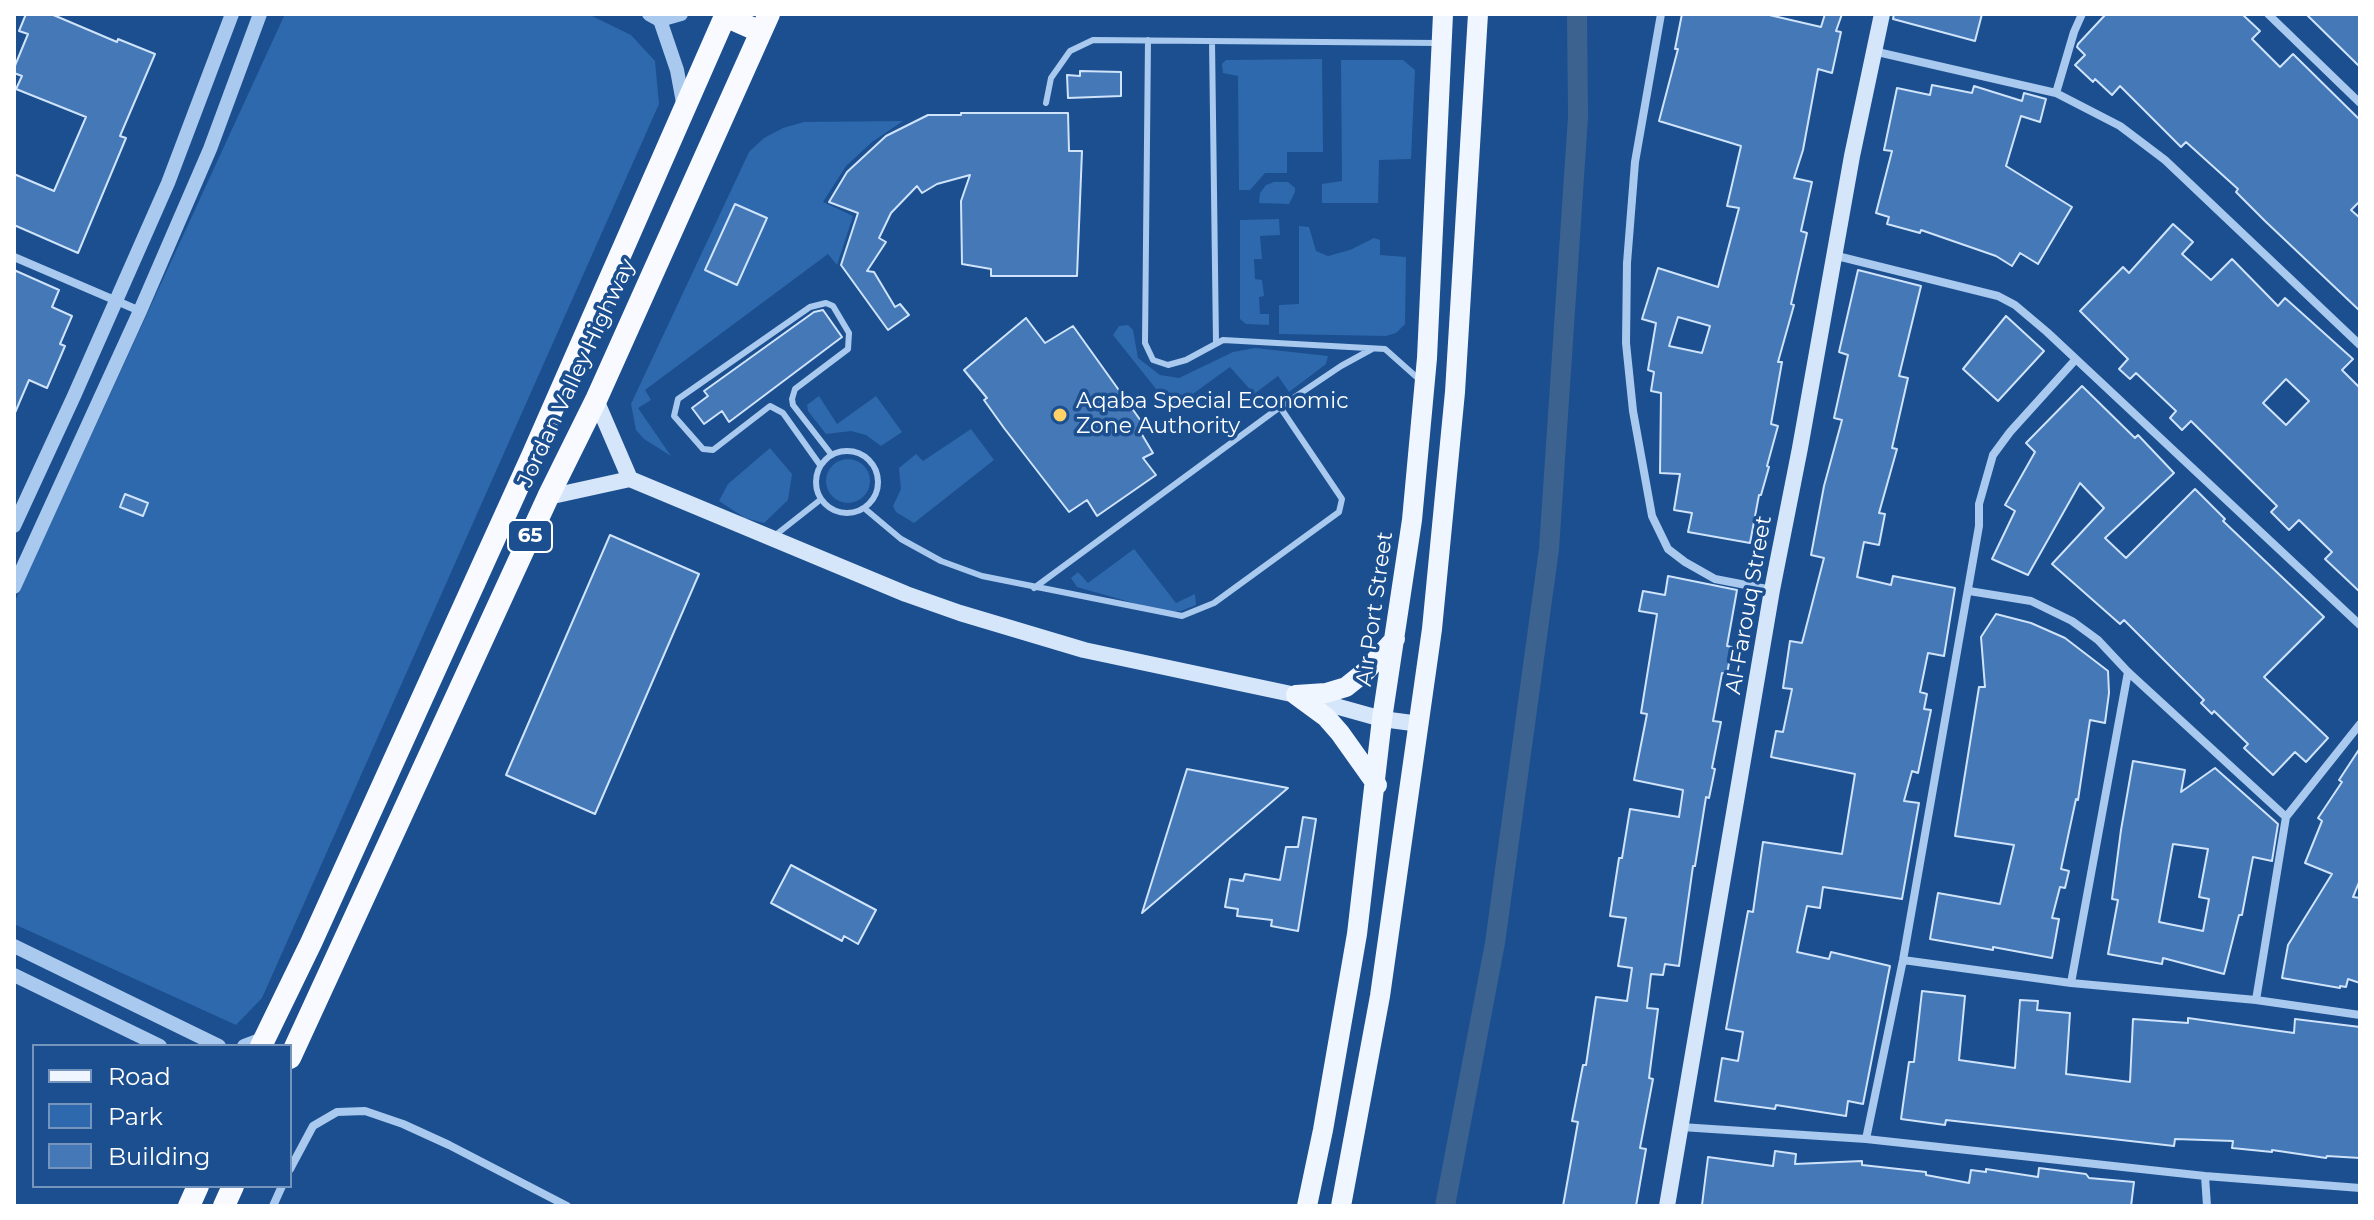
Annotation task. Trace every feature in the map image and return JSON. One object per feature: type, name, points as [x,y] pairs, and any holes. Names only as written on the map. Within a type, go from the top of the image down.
[{"type":"highway","points":[[725,15],[765,23]]},
{"type":"highway","name":"Jordan Valley Highway","points":[[256,1043],[311,943],[532,456],[725,15]]},
{"type":"highway","name":"Jordan Valley Highway","points":[[292,1053],[548,497],[596,400],[765,23]]},
{"type":"highway","points":[[311,943],[336,954]]},
{"type":"main road","name":"Air Port Street","points":[[1305,1203],[1340,1034],[1412,520],[1425,385],[1443,14]]},
{"type":"main road","points":[[1341,1206],[1380,996],[1420,724],[1455,392],[1478,14]]},
{"type":"main road","name":"Al-Farouq Street","points":[[1667,1206],[1772,590],[1833,255],[1882,14]]},
{"type":"main road","points":[[596,400],[630,479]]},
{"type":"main road","points":[[548,497],[630,479],[878,583],[960,613],[1084,650],[1296,695],[1382,719],[1420,724]]},
{"type":"main road","points":[[1296,695],[1326,693],[1346,687],[1366,671],[1395,639]]},
{"type":"main road","points":[[1296,695],[1326,717],[1377,785]]},
{"type":"street","points":[[14,526],[168,183],[232,14]]},
{"type":"street","points":[[14,587],[210,149],[260,14]]},
{"type":"street","points":[[681,14],[655,17],[677,70],[685,109]]},
{"type":"street","points":[[1661,14],[1635,162],[1627,263],[1626,327],[1633,411],[1652,516],[1668,549],[1685,562],[1715,579],[1772,590]]},
{"type":"street","points":[[2056,93],[2082,14]]},
{"type":"street","points":[[2268,14],[2360,103]]},
{"type":"street","points":[[1873,51],[2056,93],[2120,126],[2165,160],[2360,345]]},
{"type":"street","points":[[1833,255],[1998,296],[2015,305],[2360,625]]},
{"type":"street","points":[[14,257],[140,311]]},
{"type":"street","points":[[1866,1139],[1903,960],[1969,591],[1979,526],[1979,504],[1993,455],[2076,359]]},
{"type":"street","points":[[1969,591],[2031,601],[2072,621],[2098,640],[2128,672],[2286,817]]},
{"type":"street","points":[[2071,983],[2128,672]]},
{"type":"street","points":[[2256,1000],[2286,817],[2360,724]]},
{"type":"street","points":[[14,946],[215,1044]]},
{"type":"street","points":[[1903,960],[2071,983],[2256,1000],[2360,1015]]},
{"type":"street","points":[[14,975],[156,1044]]},
{"type":"street","points":[[292,1165],[313,1126],[337,1112],[365,1111],[449,1145],[567,1206]]},
{"type":"street","points":[[1681,1127],[1866,1139],[2205,1176],[2360,1188]]},
{"type":"street","points":[[2205,1176],[2207,1206]]},
{"type":"lane","points":[[1046,103],[1051,78],[1070,51],[1093,40],[1442,43]]},
{"type":"lane","points":[[1148,40],[1145,343],[1153,360],[1168,365],[1186,360],[1223,340],[1385,349],[1425,385]]},
{"type":"lane","points":[[1212,41],[1216,343]]},
{"type":"lane","points":[[820,465],[783,413],[770,406],[713,450],[703,449],[674,416],[678,399],[810,307],[826,303],[833,306],[849,333],[848,349],[795,389],[792,399],[793,405],[831,454]]},
{"type":"lane","points":[[1034,588],[1280,407],[1372,349]]},
{"type":"lane","points":[[864,508],[901,539],[941,561],[982,576],[1182,616],[1214,603],[1339,512],[1342,499],[1280,407]]},
{"type":"lane","points":[[852,451],[870,461],[876,469],[877,490],[864,508],[847,514],[837,512],[820,500],[815,479],[820,465],[831,454],[852,451]]},
{"type":"lane","points":[[773,537],[820,500]]},
{"type":"green space","points":[[285,14],[588,14],[631,35],[655,61],[659,104],[262,998],[236,1025],[14,924],[14,603]]},
{"type":"green space","points":[[1322,59],[1323,152],[1287,152],[1287,173],[1265,173],[1250,190],[1239,190],[1238,76],[1223,73],[1222,64],[1226,60]]},
{"type":"green space","points":[[1341,60],[1403,60],[1415,70],[1411,159],[1379,160],[1378,203],[1322,203],[1322,184],[1342,181]]},
{"type":"green space","points":[[903,121],[872,142],[846,166],[823,202],[853,216],[837,265],[828,254],[645,390],[651,400],[638,408],[671,456],[644,439],[636,430],[631,404],[749,152],[764,138],[804,122]]},
{"type":"green space","points":[[1288,182],[1295,188],[1289,204],[1259,203],[1260,193],[1266,185]]},
{"type":"green space","points":[[1279,219],[1280,235],[1260,236],[1262,259],[1254,259],[1255,279],[1262,280],[1264,296],[1259,297],[1260,314],[1269,314],[1269,325],[1246,324],[1240,319],[1240,220]]},
{"type":"green space","points":[[1299,226],[1309,227],[1316,251],[1328,256],[1350,250],[1374,238],[1380,240],[1380,255],[1406,257],[1405,324],[1396,333],[1386,336],[1279,334],[1279,305],[1299,304]]},
{"type":"green space","points":[[1128,325],[1133,330],[1138,358],[1160,375],[1179,378],[1233,352],[1255,348],[1328,356],[1326,364],[1289,392],[1278,376],[1254,394],[1230,367],[1172,409],[1113,335],[1119,326]]},
{"type":"green space","points":[[819,396],[837,424],[876,396],[902,432],[881,446],[866,435],[851,431],[826,434],[808,411],[807,405]]},
{"type":"green space","points":[[971,429],[994,460],[914,523],[896,512],[893,506],[901,489],[899,468],[916,454],[923,461]]},
{"type":"green space","points":[[770,448],[792,474],[788,500],[764,523],[745,518],[719,501],[728,484]]},
{"type":"green space","points":[[848,459],[864,465],[870,481],[864,497],[848,503],[832,497],[826,481],[832,465]]},
{"type":"green space","points":[[1134,549],[1176,603],[1195,594],[1196,605],[1181,611],[1165,612],[1077,587],[1071,578],[1078,572],[1088,583]]},
{"type":"building","points":[[26,14],[51,14],[117,42],[118,39],[155,54],[120,136],[126,138],[78,253],[14,225],[14,174],[54,191],[86,117],[16,89],[22,76],[14,73],[14,68],[28,34],[19,31]]},
{"type":"building","points":[[1682,14],[1765,14],[1821,27],[1825,14],[1842,14],[1836,31],[1841,32],[1832,73],[1818,69],[1803,150],[1794,178],[1812,182],[1801,231],[1807,233],[1791,304],[1794,305],[1778,362],[1782,362],[1771,424],[1778,426],[1759,495],[1750,543],[1688,532],[1692,513],[1674,510],[1680,474],[1660,473],[1661,393],[1651,391],[1654,372],[1648,370],[1656,323],[1642,319],[1658,268],[1718,287],[1739,208],[1727,206],[1741,146],[1659,121],[1678,49],[1675,49]],"holes":[[[1678,317],[1710,326],[1702,353],[1669,346]]]},
{"type":"building","points":[[1894,14],[1982,14],[1975,41],[1893,19]]},
{"type":"building","points":[[2106,14],[2242,14],[2260,31],[2252,39],[2280,67],[2293,54],[2360,120],[2360,201],[2351,210],[2360,218],[2360,311],[2236,192],[2238,189],[2186,142],[2181,147],[2120,86],[2112,95],[2075,65],[2085,55],[2077,47],[2078,44]]},
{"type":"building","points":[[2306,14],[2360,14],[2360,67]]},
{"type":"building","points":[[1080,71],[1121,72],[1121,96],[1068,98],[1067,75],[1080,76]]},
{"type":"building","points":[[1932,85],[1972,93],[1974,86],[2022,101],[2024,93],[2046,99],[2040,122],[2021,116],[2006,166],[2072,207],[2038,264],[2020,253],[2012,266],[1996,256],[1921,230],[1920,233],[1887,224],[1889,217],[1876,213],[1892,151],[1884,150],[1897,88],[1930,95]]},
{"type":"building","points":[[1068,113],[1069,151],[1082,151],[1077,276],[991,276],[991,269],[962,264],[961,201],[970,175],[937,184],[922,193],[917,186],[891,213],[879,238],[886,242],[867,271],[874,272],[895,307],[900,304],[909,315],[888,330],[841,265],[858,213],[829,202],[847,172],[886,136],[928,115]]},
{"type":"building","points":[[735,204],[767,218],[737,285],[705,270]]},
{"type":"building","points":[[2173,224],[2193,242],[2182,254],[2211,280],[2232,259],[2278,306],[2285,298],[2353,359],[2342,370],[2360,388],[2360,592],[2325,559],[2332,552],[2299,520],[2289,530],[2271,512],[2277,506],[2191,421],[2182,430],[2170,418],[2176,411],[2136,373],[2130,379],[2119,369],[2128,359],[2080,311],[2123,267],[2129,273]],"holes":[[[2286,379],[2309,401],[2286,425],[2263,403]]]},
{"type":"building","points":[[14,270],[59,290],[52,307],[72,316],[60,344],[65,346],[47,388],[29,380],[14,415]]},
{"type":"building","points":[[1858,270],[1921,286],[1899,376],[1908,378],[1892,448],[1897,449],[1879,513],[1885,514],[1879,545],[1864,542],[1857,577],[1891,585],[1893,576],[1955,588],[1944,656],[1928,653],[1920,692],[1927,694],[1924,709],[1931,710],[1918,773],[1912,771],[1904,801],[1919,803],[1902,899],[1823,887],[1820,908],[1807,906],[1797,952],[1829,959],[1831,952],[1890,966],[1863,1104],[1848,1101],[1846,1116],[1776,1105],[1775,1109],[1715,1101],[1722,1058],[1738,1061],[1743,1032],[1726,1029],[1748,911],[1753,912],[1763,842],[1842,854],[1855,774],[1771,757],[1776,731],[1783,732],[1792,689],[1783,688],[1790,641],[1802,643],[1824,558],[1811,555],[1824,486],[1842,420],[1834,418],[1848,355],[1839,352]]},
{"type":"building","points":[[823,310],[842,337],[729,422],[722,411],[704,424],[692,408],[708,396],[704,391],[814,312]]},
{"type":"building","points":[[2006,316],[2044,351],[1998,401],[1963,369]]},
{"type":"building","points":[[1026,318],[1045,343],[1073,326],[1146,428],[1141,433],[1153,453],[1143,458],[1156,475],[1097,516],[1087,500],[1069,512],[964,370]]},
{"type":"building","points":[[2082,386],[2135,438],[2138,435],[2174,473],[2105,538],[2126,558],[2195,489],[2225,519],[2223,521],[2324,617],[2264,677],[2328,738],[2306,762],[2295,752],[2273,775],[2244,748],[2248,744],[2214,711],[2212,714],[2201,703],[2204,700],[2124,620],[2120,624],[2052,564],[2104,508],[2080,483],[2028,575],[1992,559],[2015,511],[2005,505],[2035,452],[2026,443]]},
{"type":"building","points":[[125,494],[148,503],[143,516],[120,507]]},
{"type":"building","points":[[610,535],[699,574],[595,814],[506,775]]},
{"type":"building","points":[[1668,576],[1737,590],[1727,646],[1732,647],[1727,674],[1722,673],[1713,721],[1721,722],[1712,768],[1715,769],[1709,798],[1706,797],[1693,866],[1679,966],[1665,964],[1663,975],[1651,974],[1647,1008],[1658,1009],[1649,1078],[1653,1079],[1640,1148],[1646,1149],[1636,1206],[1563,1206],[1578,1122],[1572,1121],[1583,1065],[1586,1065],[1596,997],[1627,1001],[1632,968],[1618,966],[1626,918],[1610,916],[1630,809],[1679,817],[1683,790],[1634,780],[1647,714],[1641,713],[1657,614],[1639,611],[1643,591],[1665,595]]},
{"type":"building","points":[[1996,614],[2031,623],[2065,638],[2108,671],[2105,723],[2090,720],[2078,800],[2061,869],[2069,871],[2065,888],[2060,887],[2052,918],[2059,919],[2052,958],[1930,939],[1938,893],[2000,904],[2014,845],[1955,836],[1979,687],[1985,687],[1981,637]]},
{"type":"building","points":[[2360,748],[2360,880],[2353,897],[2360,898],[2360,983],[2348,979],[2346,987],[2340,988],[2282,978],[2288,945],[2332,874],[2305,863],[2322,821],[2318,818]]},
{"type":"building","points":[[2133,761],[2185,770],[2181,792],[2215,768],[2278,824],[2272,861],[2253,857],[2242,915],[2239,915],[2224,974],[2163,958],[2162,964],[2108,954],[2118,900],[2112,899]],"holes":[[[2173,844],[2208,849],[2199,897],[2209,899],[2203,931],[2159,922]]]},
{"type":"building","points":[[1187,769],[1288,788],[1142,913]]},
{"type":"building","points":[[1303,817],[1316,819],[1298,931],[1271,926],[1272,920],[1237,916],[1238,909],[1225,907],[1230,879],[1243,881],[1245,874],[1280,880],[1286,847],[1298,847]]},
{"type":"building","points":[[791,865],[876,910],[858,944],[844,936],[842,941],[771,903]]},
{"type":"building","points":[[1922,991],[1965,996],[1959,1060],[2015,1068],[2020,1000],[2038,1001],[2037,1010],[2070,1013],[2066,1074],[2130,1082],[2133,1019],[2188,1023],[2188,1018],[2294,1033],[2295,1019],[2360,1027],[2360,1158],[2326,1158],[2232,1148],[2233,1141],[2175,1139],[2174,1146],[1946,1120],[1945,1125],[1901,1119],[1909,1062],[1914,1062]]},
{"type":"building","points":[[1775,1151],[1796,1154],[1795,1164],[1862,1161],[1862,1165],[1926,1172],[1926,1175],[1969,1183],[1971,1170],[1986,1172],[1986,1169],[2038,1177],[2039,1168],[2086,1174],[2089,1178],[2134,1182],[2131,1206],[1702,1205],[1708,1157],[1773,1166]]},
{"type":"waterway","points":[[1445,1206],[1495,943],[1549,549],[1578,117],[1577,14]]},
{"type":"place","name":"Aqaba Special Economic Zone Authority","points":[[1060,415]]}]
